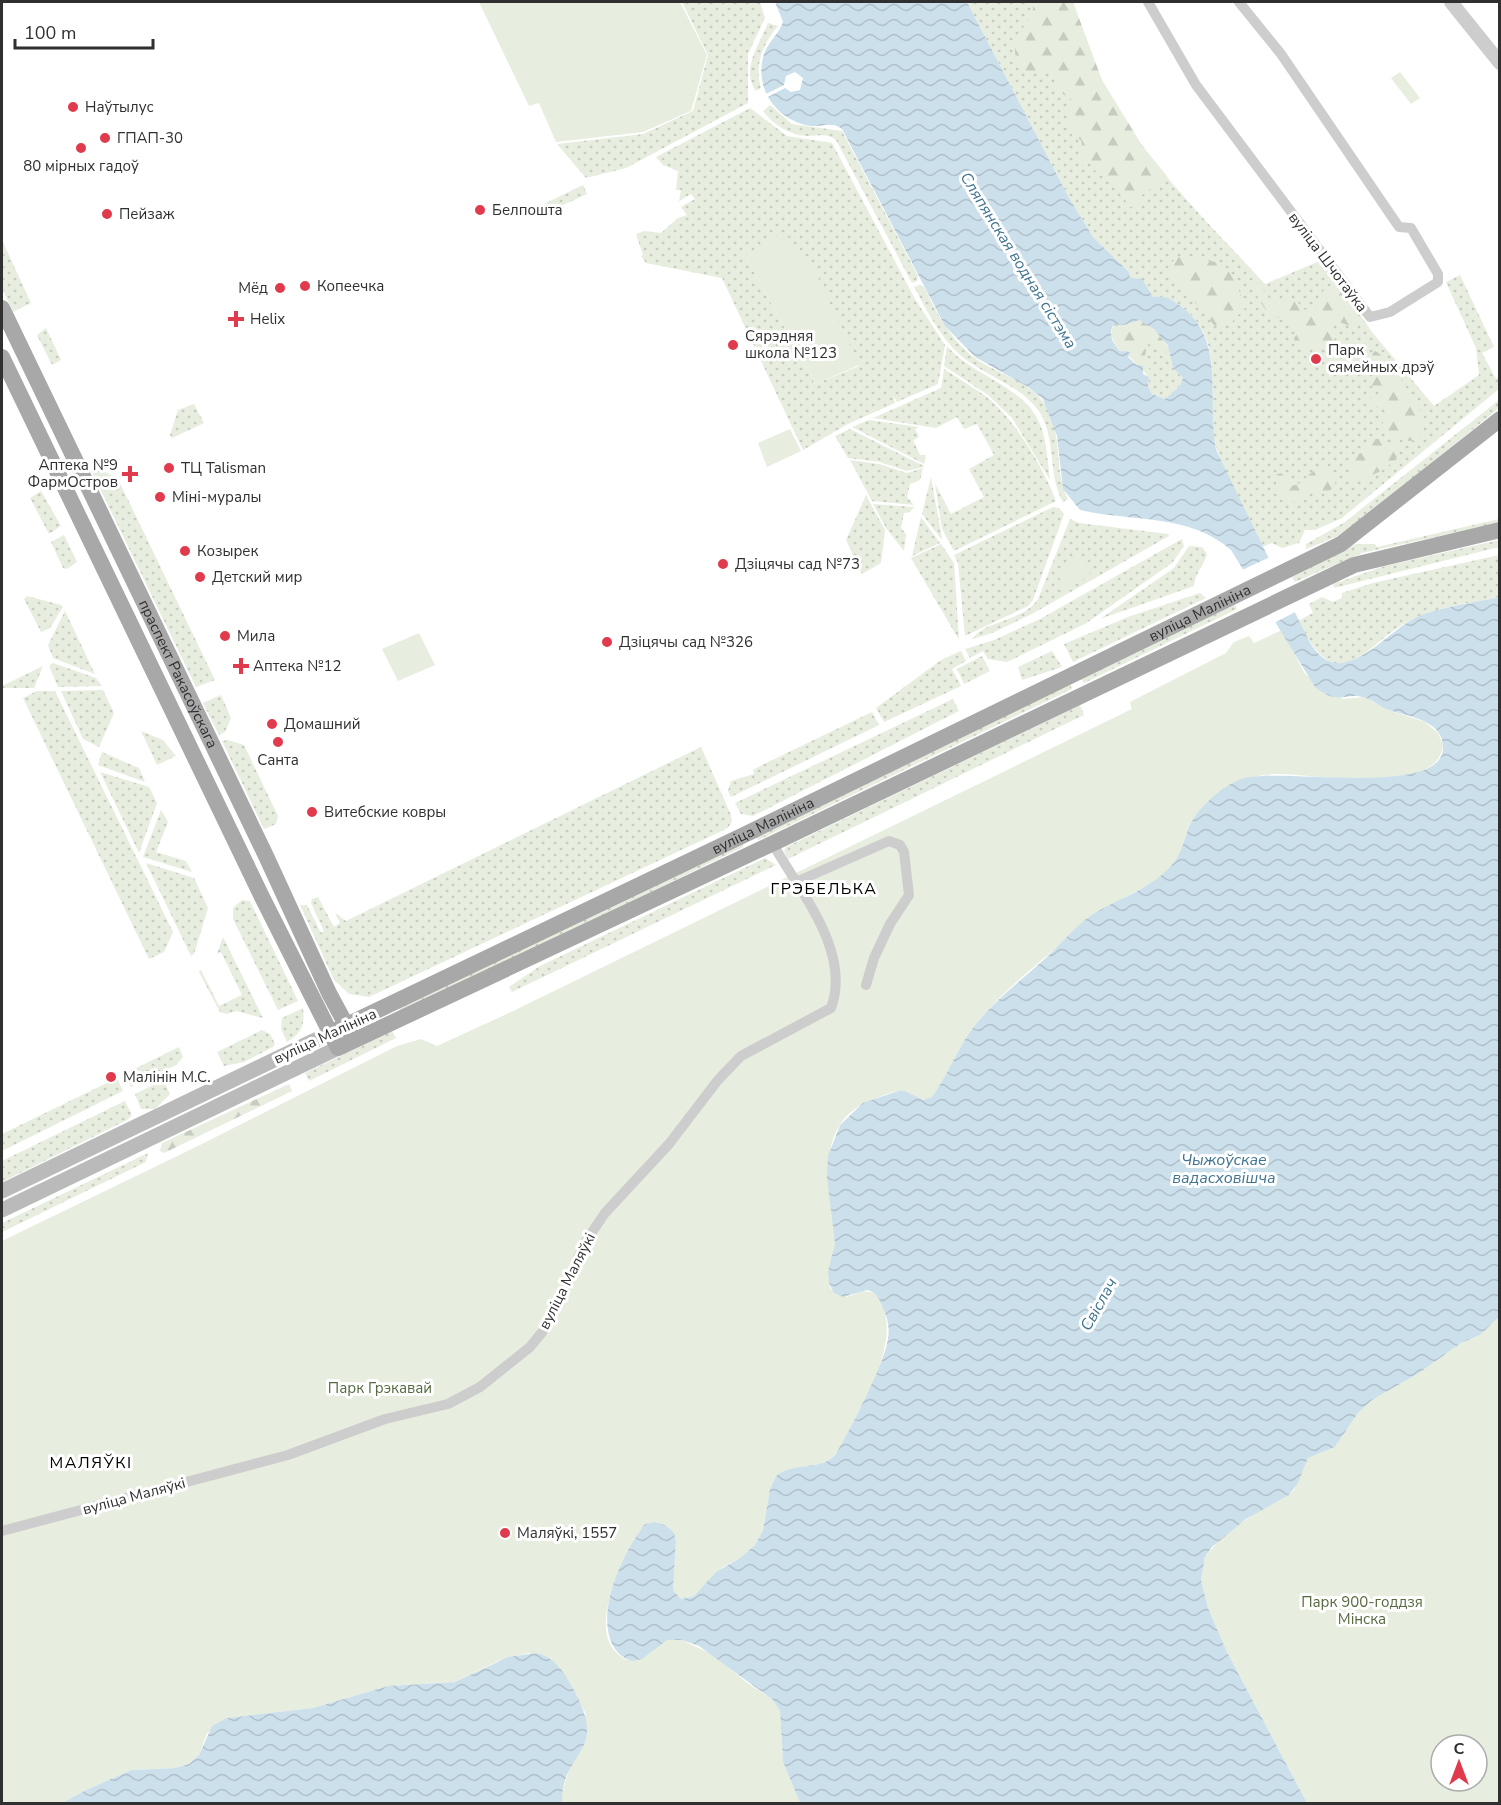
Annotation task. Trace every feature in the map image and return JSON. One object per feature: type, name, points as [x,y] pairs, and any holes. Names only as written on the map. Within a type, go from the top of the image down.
[{"type":"main road","name":"праспект Ракасоўскага","points":[[2,308],[350,1033]]},
{"type":"main road","name":"праспект Ракасоўскага","points":[[2,357],[334,1040]]},
{"type":"main road","name":"вуліца Малініна","points":[[350,1033],[746,834],[1341,544],[1500,419]]},
{"type":"main road","name":"вуліца Малініна","points":[[2,1191],[773,844],[1229,626],[1318,581],[1364,562],[1500,530]]},
{"type":"main road","points":[[746,834],[755,852]]},
{"type":"main road","name":"вуліца Малініна","points":[[2,1210],[334,1040]]},
{"type":"street","name":"вуліца Шчотаўка","points":[[1148,2],[1213,109],[1370,317],[1390,312],[1438,282],[1438,274],[1411,228],[1399,227],[1281,54],[1239,2]]},
{"type":"street","points":[[1451,2],[1500,63]]},
{"type":"street","points":[[796,882],[889,841],[900,845],[904,852],[909,895],[882,941],[866,985]]},
{"type":"street","name":"вуліца Маляўкі","points":[[2,1531],[288,1455],[385,1419],[448,1404],[501,1373],[530,1347],[543,1331],[563,1295],[584,1244],[605,1213],[669,1144],[718,1080],[741,1056],[831,1008],[835,982],[830,945],[773,844]]},
{"type":"green space","points":[[479,2],[680,2],[707,55],[691,111],[643,132],[556,142],[539,103],[529,106]]},
{"type":"green space","points":[[682,2],[760,2],[765,18],[748,54],[748,103],[626,168],[586,178],[557,144],[643,134],[693,111],[708,55]]},
{"type":"green space","points":[[967,2],[1073,2],[1093,60],[1117,108],[1135,136],[1176,188],[1265,284],[1322,260],[1372,332],[1434,406],[1479,375],[1476,348],[1446,282],[1460,275],[1494,347],[1482,353],[1496,379],[1499,377],[1499,389],[1342,518],[1315,530],[1305,530],[1299,543],[1282,548],[1272,543],[1262,547],[1232,487],[1217,450],[1213,432],[1211,356],[1206,338],[1197,322],[1182,307],[1168,299],[1153,297],[1146,287],[1130,278],[1129,272],[1093,237],[1068,196]]},
{"type":"green space","points":[[1033,2],[1073,2],[1102,80],[1143,147],[1167,176],[1141,196],[1139,206],[1130,207],[1113,183],[1095,171],[1093,163],[1080,159],[1078,150],[1082,145],[1081,140],[1071,134],[1068,123],[1071,99],[1055,89],[1054,74],[1021,70],[1016,61],[1014,40],[1033,14]]},
{"type":"green space","points":[[768,23],[778,26],[761,55],[759,79],[761,88],[756,91],[750,74],[751,66],[756,48]]},
{"type":"green space","points":[[1400,72],[1420,98],[1411,104],[1391,78]]},
{"type":"green space","points":[[770,105],[792,124],[842,131],[918,276],[917,281],[912,283],[836,140],[826,136],[802,136],[783,129],[763,111]]},
{"type":"green space","points":[[750,108],[787,136],[832,143],[915,299],[945,345],[938,384],[897,402],[893,395],[895,403],[848,424],[803,450],[722,278],[646,263],[641,256],[643,255],[636,234],[644,231],[661,233],[678,218],[687,215],[681,207],[695,199],[691,194],[679,201],[681,190],[676,190],[678,171],[663,165],[656,157]],"holes":[[[745,255],[859,365],[815,384]]]},
{"type":"green space","points":[[583,185],[587,194],[546,213],[542,205]]},
{"type":"green space","points":[[784,232],[814,269],[859,365],[815,384],[745,255]]},
{"type":"green space","points":[[2,240],[31,303],[13,312],[2,288]]},
{"type":"green space","points":[[1177,256],[1216,262],[1229,271],[1246,307],[1232,322],[1215,326],[1167,269]]},
{"type":"green space","points":[[1253,284],[1259,284],[1271,301],[1277,302],[1289,296],[1298,302],[1301,308],[1312,312],[1320,305],[1318,297],[1325,289],[1336,284],[1357,313],[1356,322],[1350,326],[1334,320],[1331,323],[1338,336],[1325,347],[1315,347],[1311,344],[1302,349],[1296,347],[1294,338],[1299,332],[1296,326],[1268,312],[1251,289]]},
{"type":"green space","points":[[919,285],[924,287],[942,321],[965,350],[986,365],[1022,384],[1041,399],[1053,422],[1060,475],[1068,499],[1063,502],[1058,491],[1048,431],[1038,410],[1021,393],[969,362],[953,348],[934,323],[914,287]]},
{"type":"green space","points":[[1139,320],[1158,333],[1169,353],[1139,340],[1138,342],[1146,350],[1144,362],[1150,370],[1149,377],[1132,359],[1116,347],[1111,335],[1114,324]]},
{"type":"green space","points":[[46,328],[61,360],[52,365],[37,335]]},
{"type":"green space","points":[[1111,328],[1168,346],[1173,368],[1183,378],[1179,387],[1165,399],[1152,394],[1148,386],[1149,378]]},
{"type":"green space","points":[[947,346],[968,364],[1016,395],[1034,413],[1044,437],[1050,480],[1012,418],[988,395],[944,366]]},
{"type":"green space","points":[[1375,351],[1394,370],[1420,410],[1422,422],[1419,440],[1409,441],[1385,434],[1381,428],[1384,419],[1390,414],[1391,406],[1379,408],[1366,405],[1366,399],[1385,396],[1385,391],[1367,382],[1375,372],[1370,362],[1371,354]]},
{"type":"green space","points":[[944,369],[987,397],[1008,418],[1036,460],[1056,501],[954,551],[942,529],[935,484],[951,514],[984,497],[969,469],[994,455],[977,424],[964,429],[957,417],[936,428],[873,418],[941,388]]},
{"type":"green space","points":[[1499,400],[1499,408],[1355,525],[1336,537],[1306,549],[1306,544],[1345,522]]},
{"type":"green space","points":[[194,404],[204,423],[172,438],[170,435],[178,410]]},
{"type":"green space","points":[[869,420],[919,427],[915,429],[919,437],[913,440],[920,455],[926,455],[924,464],[852,427]]},
{"type":"green space","points":[[790,429],[801,451],[767,467],[758,443]]},
{"type":"green space","points":[[850,429],[924,467],[907,471],[880,462],[848,458],[835,436]]},
{"type":"green space","points":[[1382,439],[1386,443],[1398,442],[1402,445],[1401,450],[1395,460],[1380,472],[1369,475],[1364,480],[1352,479],[1349,473],[1349,458],[1353,454],[1362,453],[1368,441]]},
{"type":"green space","points":[[850,460],[879,464],[907,473],[923,468],[920,480],[910,484],[907,497],[914,505],[872,501]]},
{"type":"green space","points":[[97,467],[118,479],[215,680],[196,687],[91,470]]},
{"type":"green space","points":[[1319,468],[1329,470],[1336,479],[1331,490],[1319,492],[1313,490],[1306,500],[1291,502],[1285,495],[1275,494],[1277,474],[1286,473],[1292,486],[1300,483]]},
{"type":"green space","points":[[931,477],[942,538],[941,539],[922,514]]},
{"type":"green space","points":[[41,491],[61,526],[49,534],[30,498]]},
{"type":"green space","points":[[866,495],[885,530],[881,563],[862,574],[846,540]]},
{"type":"green space","points":[[873,504],[914,507],[910,512],[904,513],[901,528],[906,534],[904,551],[886,528]]},
{"type":"green space","points":[[1053,507],[1059,508],[1064,514],[1033,600],[1028,606],[965,636],[958,563],[954,555]]},
{"type":"green space","points":[[921,517],[940,543],[912,556]]},
{"type":"green space","points":[[1070,519],[1079,523],[1168,534],[1169,536],[1032,614],[992,633],[972,639],[986,628],[1023,612],[1038,599]]},
{"type":"green space","points":[[1499,519],[1499,523],[1362,553],[1295,582],[1292,577],[1356,544],[1375,544],[1377,547]]},
{"type":"green space","points":[[64,535],[77,562],[67,569],[63,568],[51,542]]},
{"type":"green space","points":[[1182,539],[1184,546],[1172,563],[1085,624],[1007,662],[988,659],[983,651],[970,658],[965,649],[994,640],[1040,619]]},
{"type":"green space","points":[[1499,540],[1499,547],[1334,588],[1333,584],[1385,566]]},
{"type":"green space","points":[[941,544],[954,563],[959,640],[911,558]]},
{"type":"green space","points":[[1189,546],[1202,547],[1207,554],[1194,586],[1100,619],[1174,568]]},
{"type":"green space","points":[[1499,555],[1499,597],[1445,608],[1415,618],[1353,661],[1340,664],[1327,660],[1313,647],[1298,621],[1313,613],[1309,604],[1322,597],[1333,602],[1342,598],[1342,593],[1373,583]]},
{"type":"green space","points":[[1081,556],[1091,575],[1065,590],[1056,571]]},
{"type":"green space","points":[[1200,593],[1206,598],[1073,662],[1064,644],[1128,617]]},
{"type":"green space","points":[[27,596],[63,607],[50,628],[41,632],[24,599]]},
{"type":"green space","points":[[1235,604],[1237,609],[1084,683],[1081,678]]},
{"type":"green space","points":[[65,611],[95,674],[53,658],[48,645]]},
{"type":"green space","name":"Парк Грэкавай","points":[[1282,630],[1305,674],[1343,699],[1365,697],[1386,709],[1425,722],[1438,733],[1443,745],[1436,761],[1420,771],[1398,777],[1345,779],[1272,774],[1250,778],[1227,787],[1206,803],[1194,817],[1178,857],[1167,871],[1087,923],[997,1000],[966,1038],[932,1097],[923,1100],[899,1091],[872,1100],[853,1111],[840,1125],[832,1141],[829,1160],[835,1239],[829,1282],[831,1289],[847,1297],[863,1291],[875,1293],[884,1310],[887,1329],[878,1371],[859,1412],[834,1456],[819,1464],[793,1469],[776,1476],[770,1489],[763,1530],[755,1545],[740,1558],[723,1567],[694,1596],[681,1599],[673,1590],[676,1541],[642,1528],[617,1577],[606,1616],[607,1634],[613,1649],[627,1660],[667,1640],[682,1640],[715,1656],[746,1682],[773,1700],[780,1711],[783,1762],[800,1803],[562,1803],[562,1793],[586,1714],[568,1679],[529,1653],[500,1660],[455,1682],[388,1686],[313,1708],[227,1718],[207,1733],[199,1755],[189,1764],[175,1768],[131,1770],[62,1803],[2,1804],[2,1241],[397,1046],[421,1039],[437,1046],[509,1013],[1132,709],[1130,702],[1226,653],[1234,642],[1249,636],[1254,643]]},
{"type":"green space","points":[[419,633],[435,665],[398,681],[382,649]]},
{"type":"green space","points":[[961,651],[966,661],[952,669],[961,686],[884,722],[876,708],[941,660]]},
{"type":"green space","points":[[1052,651],[1062,667],[1022,680],[1018,667]]},
{"type":"green space","points":[[982,656],[990,671],[964,684],[957,669]]},
{"type":"green space","points":[[53,663],[96,678],[102,686],[58,687],[49,666]]},
{"type":"green space","points":[[43,666],[34,688],[2,688],[2,686]]},
{"type":"green space","points":[[1070,684],[1072,689],[759,840],[756,838],[756,835]]},
{"type":"green space","points":[[103,690],[114,713],[99,747],[83,739],[61,691]]},
{"type":"green space","points":[[37,691],[55,691],[173,932],[164,952],[149,959],[23,698]]},
{"type":"green space","points":[[221,695],[231,718],[225,732],[219,735],[203,703]]},
{"type":"green space","points":[[953,699],[959,711],[753,816],[741,814],[735,803]]},
{"type":"green space","points":[[1080,705],[1084,715],[788,859],[784,851],[786,847]]},
{"type":"green space","points":[[872,712],[879,725],[731,797],[728,791],[731,781],[754,774],[753,770],[764,764]]},
{"type":"green space","points":[[141,731],[163,740],[176,756],[157,765]]},
{"type":"green space","points":[[228,740],[244,745],[278,816],[276,824],[264,829],[222,741]]},
{"type":"green space","points":[[701,747],[731,815],[732,821],[728,828],[369,997],[349,994],[334,980],[300,905],[307,905],[321,933],[324,931],[311,903],[312,899],[318,897],[334,927],[340,923],[335,913],[346,921]]},
{"type":"green space","points":[[102,752],[139,768],[145,782],[98,765]]},
{"type":"green space","points":[[100,772],[149,787],[157,803],[139,853]]},
{"type":"green space","points":[[161,810],[168,822],[156,852],[186,861],[192,872],[143,857]]},
{"type":"green space","points":[[743,843],[743,847],[402,1013],[399,1008]]},
{"type":"green space","points":[[765,858],[776,865],[512,992],[509,987],[540,966]]},
{"type":"green space","points":[[146,863],[194,878],[208,908],[194,954],[191,956]]},
{"type":"green space","points":[[242,900],[250,901],[298,1001],[278,1010],[233,919],[233,908]]},
{"type":"green space","points":[[223,937],[263,1018],[236,1011],[226,1014],[220,1012],[199,972],[201,970],[219,1006],[242,995],[221,952],[217,954]]},
{"type":"green space","points":[[303,1008],[301,1028],[287,1042],[281,1029],[282,1018]]},
{"type":"green space","points":[[262,1030],[270,1034],[275,1044],[273,1047],[244,1062],[224,1066],[217,1052]]},
{"type":"green space","points":[[392,1031],[396,1038],[309,1081],[305,1073]]},
{"type":"green space","points":[[179,1047],[183,1057],[176,1065],[131,1087],[124,1074]]},
{"type":"green space","points":[[117,1078],[123,1091],[2,1151],[2,1134]]},
{"type":"green space","points":[[163,1080],[170,1094],[155,1109],[141,1109],[135,1094]]},
{"type":"green space","points":[[289,1084],[292,1091],[164,1153],[160,1151],[162,1143]]},
{"type":"green space","points":[[125,1101],[132,1115],[127,1120],[2,1182],[2,1161]]},
{"type":"green space","points":[[148,1153],[146,1162],[2,1232],[2,1223]]},
{"type":"green space","name":"Парк 900-годдзя Мінска","points":[[1499,1317],[1499,1803],[1307,1803],[1227,1652],[1208,1608],[1201,1580],[1205,1557],[1222,1537],[1258,1511],[1289,1495],[1294,1490],[1308,1458],[1335,1447],[1358,1413],[1372,1400],[1419,1373],[1461,1343],[1480,1335]]},
{"type":"water","name":"Чыжоўскае вадасховішча","points":[[775,2],[967,2],[1068,196],[1093,237],[1129,272],[1130,278],[1142,279],[1153,297],[1168,298],[1182,307],[1196,321],[1205,338],[1210,356],[1217,452],[1309,641],[1321,657],[1335,663],[1349,662],[1363,655],[1419,616],[1448,607],[1499,597],[1499,1317],[1480,1335],[1461,1343],[1419,1373],[1372,1400],[1358,1413],[1335,1447],[1308,1458],[1298,1483],[1289,1495],[1246,1519],[1212,1547],[1205,1557],[1201,1580],[1208,1608],[1227,1652],[1307,1803],[800,1803],[783,1762],[780,1711],[773,1700],[699,1646],[682,1640],[667,1640],[642,1659],[633,1661],[621,1655],[612,1644],[607,1615],[614,1582],[620,1566],[644,1525],[652,1522],[660,1523],[674,1533],[676,1541],[673,1590],[681,1599],[694,1596],[716,1572],[740,1558],[755,1545],[763,1530],[770,1489],[776,1476],[783,1471],[822,1463],[836,1454],[874,1379],[886,1349],[889,1334],[887,1318],[880,1300],[867,1290],[843,1297],[834,1293],[829,1283],[828,1272],[835,1243],[827,1178],[828,1156],[840,1125],[863,1103],[898,1091],[905,1091],[923,1100],[932,1097],[966,1038],[984,1015],[1085,920],[1157,879],[1166,871],[1177,858],[1195,816],[1225,788],[1241,779],[1260,776],[1356,778],[1390,777],[1418,772],[1437,762],[1443,746],[1441,737],[1430,724],[1386,709],[1366,698],[1331,696],[1315,687],[1231,550],[1215,538],[1178,524],[1080,510],[1063,489],[1057,436],[1043,399],[1028,387],[975,357],[945,326],[842,129],[834,125],[811,126],[799,123],[778,110],[771,101],[765,90],[761,67],[764,54],[783,22]],"holes":[[[1139,320],[1154,329],[1168,346],[1173,368],[1183,378],[1179,387],[1165,399],[1152,394],[1148,386],[1149,377],[1143,374],[1143,366],[1137,365],[1128,357],[1130,352],[1120,351],[1111,334],[1114,324],[1124,325]]]},
{"type":"water","points":[[536,1653],[552,1660],[564,1673],[582,1707],[587,1725],[582,1749],[564,1785],[562,1803],[62,1803],[131,1770],[175,1768],[189,1764],[199,1755],[212,1726],[227,1718],[313,1708],[388,1686],[455,1682],[508,1657]]},
{"type":"pier","points":[[795,72],[803,78],[800,90],[791,92],[785,88],[766,98],[764,95],[784,85],[786,76]]},
{"type":"pier","points":[[1270,557],[1297,611],[1274,623],[1240,571]]},
{"type":"place","name":"Наўтылус","points":[[73,107]]},
{"type":"place","name":"ГПАП-30","points":[[105,138]]},
{"type":"place","name":"80 мірных гадоў","points":[[81,148]]},
{"type":"place","name":"Белпошта","points":[[480,210]]},
{"type":"place","name":"Пейзаж","points":[[107,214]]},
{"type":"place","name":"Копеечка","points":[[305,286]]},
{"type":"place","name":"Мёд","points":[[280,288]]},
{"type":"place","name":"Helix","points":[[236,319]]},
{"type":"place","name":"Сярэдняя школа №123","points":[[733,345]]},
{"type":"place","name":"Парк сямейных дрэў","points":[[1316,359]]},
{"type":"place","name":"ТЦ Talisman","points":[[169,468]]},
{"type":"place","name":"Аптека №9 ФармОстров","points":[[130,474]]},
{"type":"place","name":"Міні-муралы","points":[[160,497]]},
{"type":"place","name":"Козырек","points":[[185,551]]},
{"type":"place","name":"Дзіцячы сад №73","points":[[723,564]]},
{"type":"place","name":"Детский мир","points":[[200,577]]},
{"type":"place","name":"Мила","points":[[225,636]]},
{"type":"place","name":"Дзіцячы сад №326","points":[[607,642]]},
{"type":"place","name":"Аптека №12","points":[[241,666]]},
{"type":"place","name":"Домашний","points":[[272,724]]},
{"type":"place","name":"Санта","points":[[278,742]]},
{"type":"place","name":"Витебские ковры","points":[[312,812]]},
{"type":"place","name":"Малінін М.С.","points":[[111,1077]]},
{"type":"place","name":"Маляўкі, 1557","points":[[505,1533]]},
{"type":"district","name":"ГРЭБЕЛЬКА","points":[[824,888]]},
{"type":"district","name":"МАЛЯЎКІ","points":[[91,1462]]},
{"type":"water label","name":"Сляпянская водная сістэма","points":[[1019,260]]},
{"type":"water label","name":"Свіслач","points":[[1098,1304]]}]
